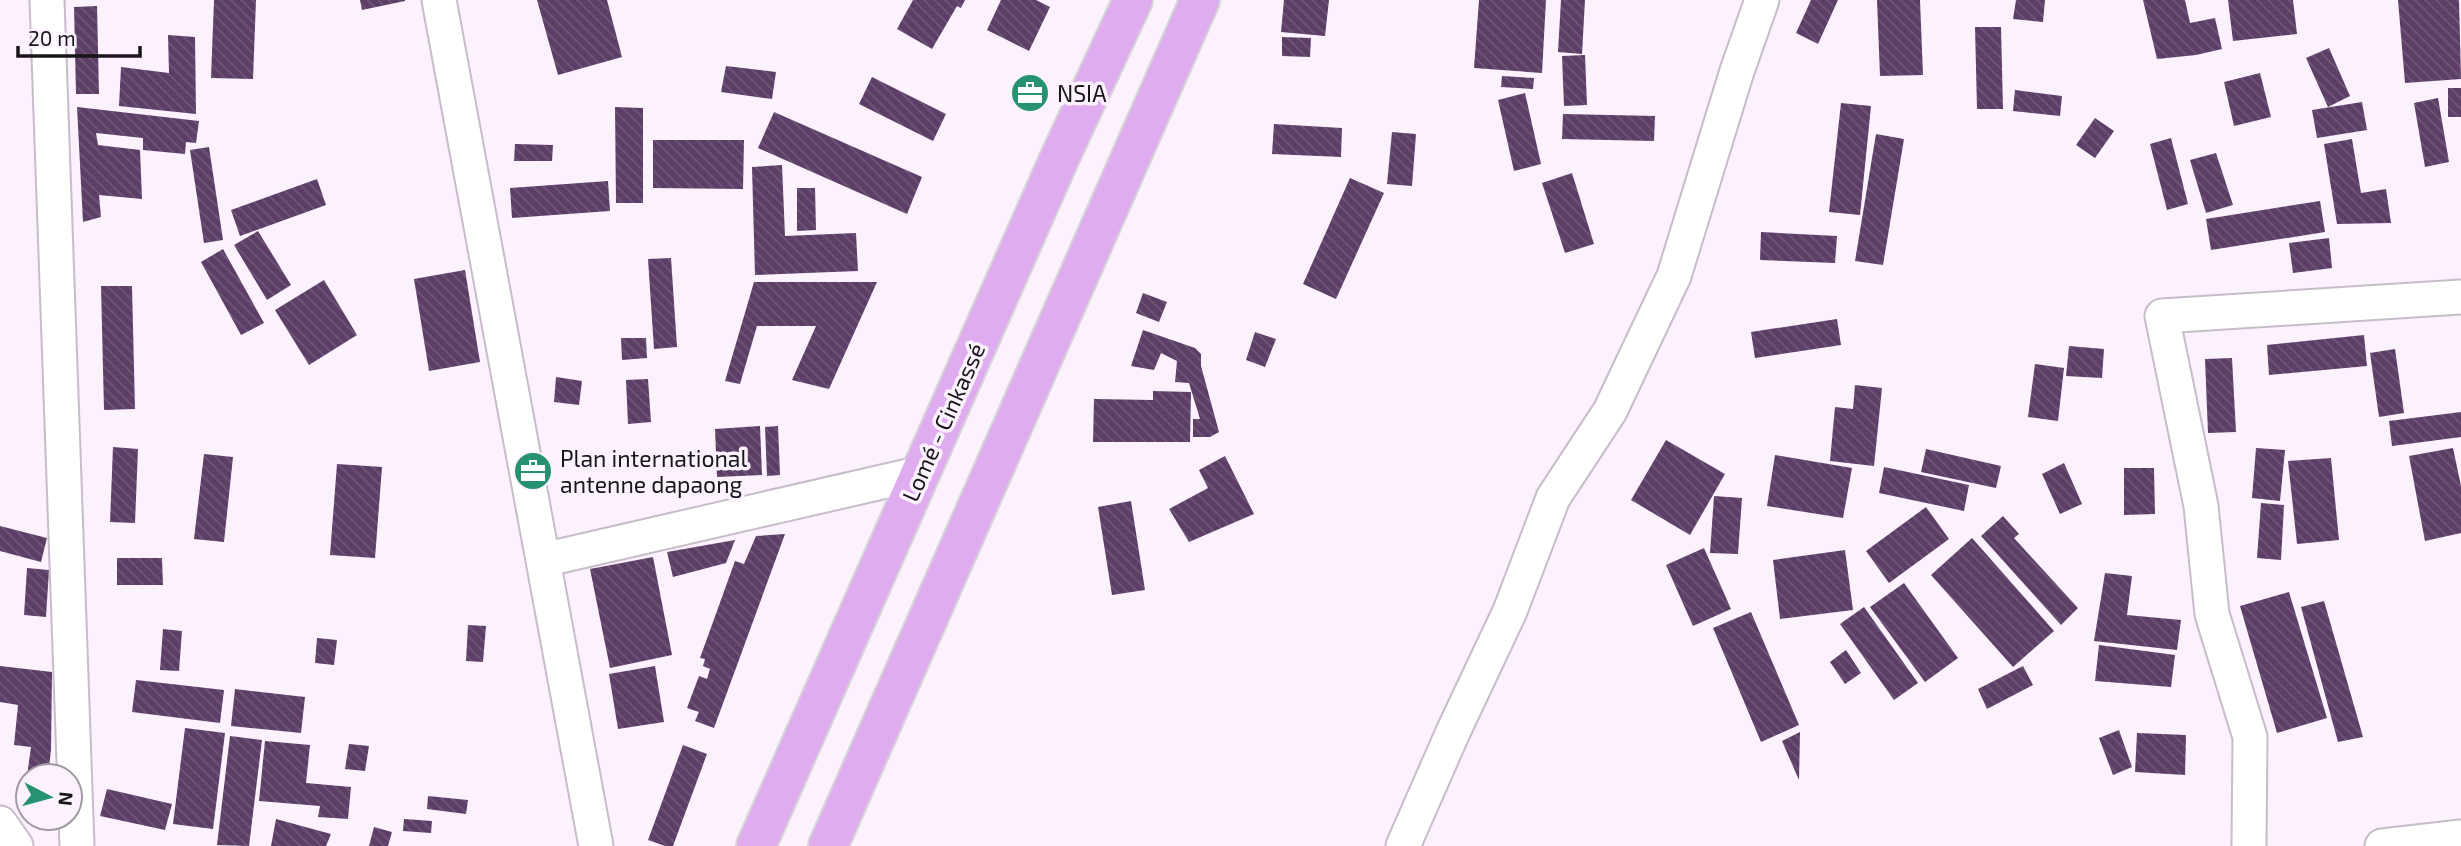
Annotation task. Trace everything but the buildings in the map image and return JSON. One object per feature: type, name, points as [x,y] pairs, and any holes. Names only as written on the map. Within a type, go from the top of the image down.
[{"type":"highway","name":"Lomé - Cinkassé","points":[[756,846],[1060,158],[1133,0]]},
{"type":"highway","points":[[828,846],[1200,0]]},
{"type":"street","points":[[47,0],[77,846]]},
{"type":"street","points":[[439,0],[596,846]]},
{"type":"street","points":[[1403,846],[1452,732],[1510,611],[1553,498],[1610,411],[1674,276],[1737,71],[1762,0]]},
{"type":"street","points":[[2249,846],[2250,737],[2212,614],[2201,506],[2162,316],[2461,297]]},
{"type":"street","points":[[543,561],[920,473]]},
{"type":"street","points":[[0,823],[16,846]]},
{"type":"street","points":[[2382,846],[2461,837]]},
{"type":"place","name":"NSIA","points":[[1030,93]]},
{"type":"place","name":"Plan international antenne dapaong","points":[[533,471]]}]
